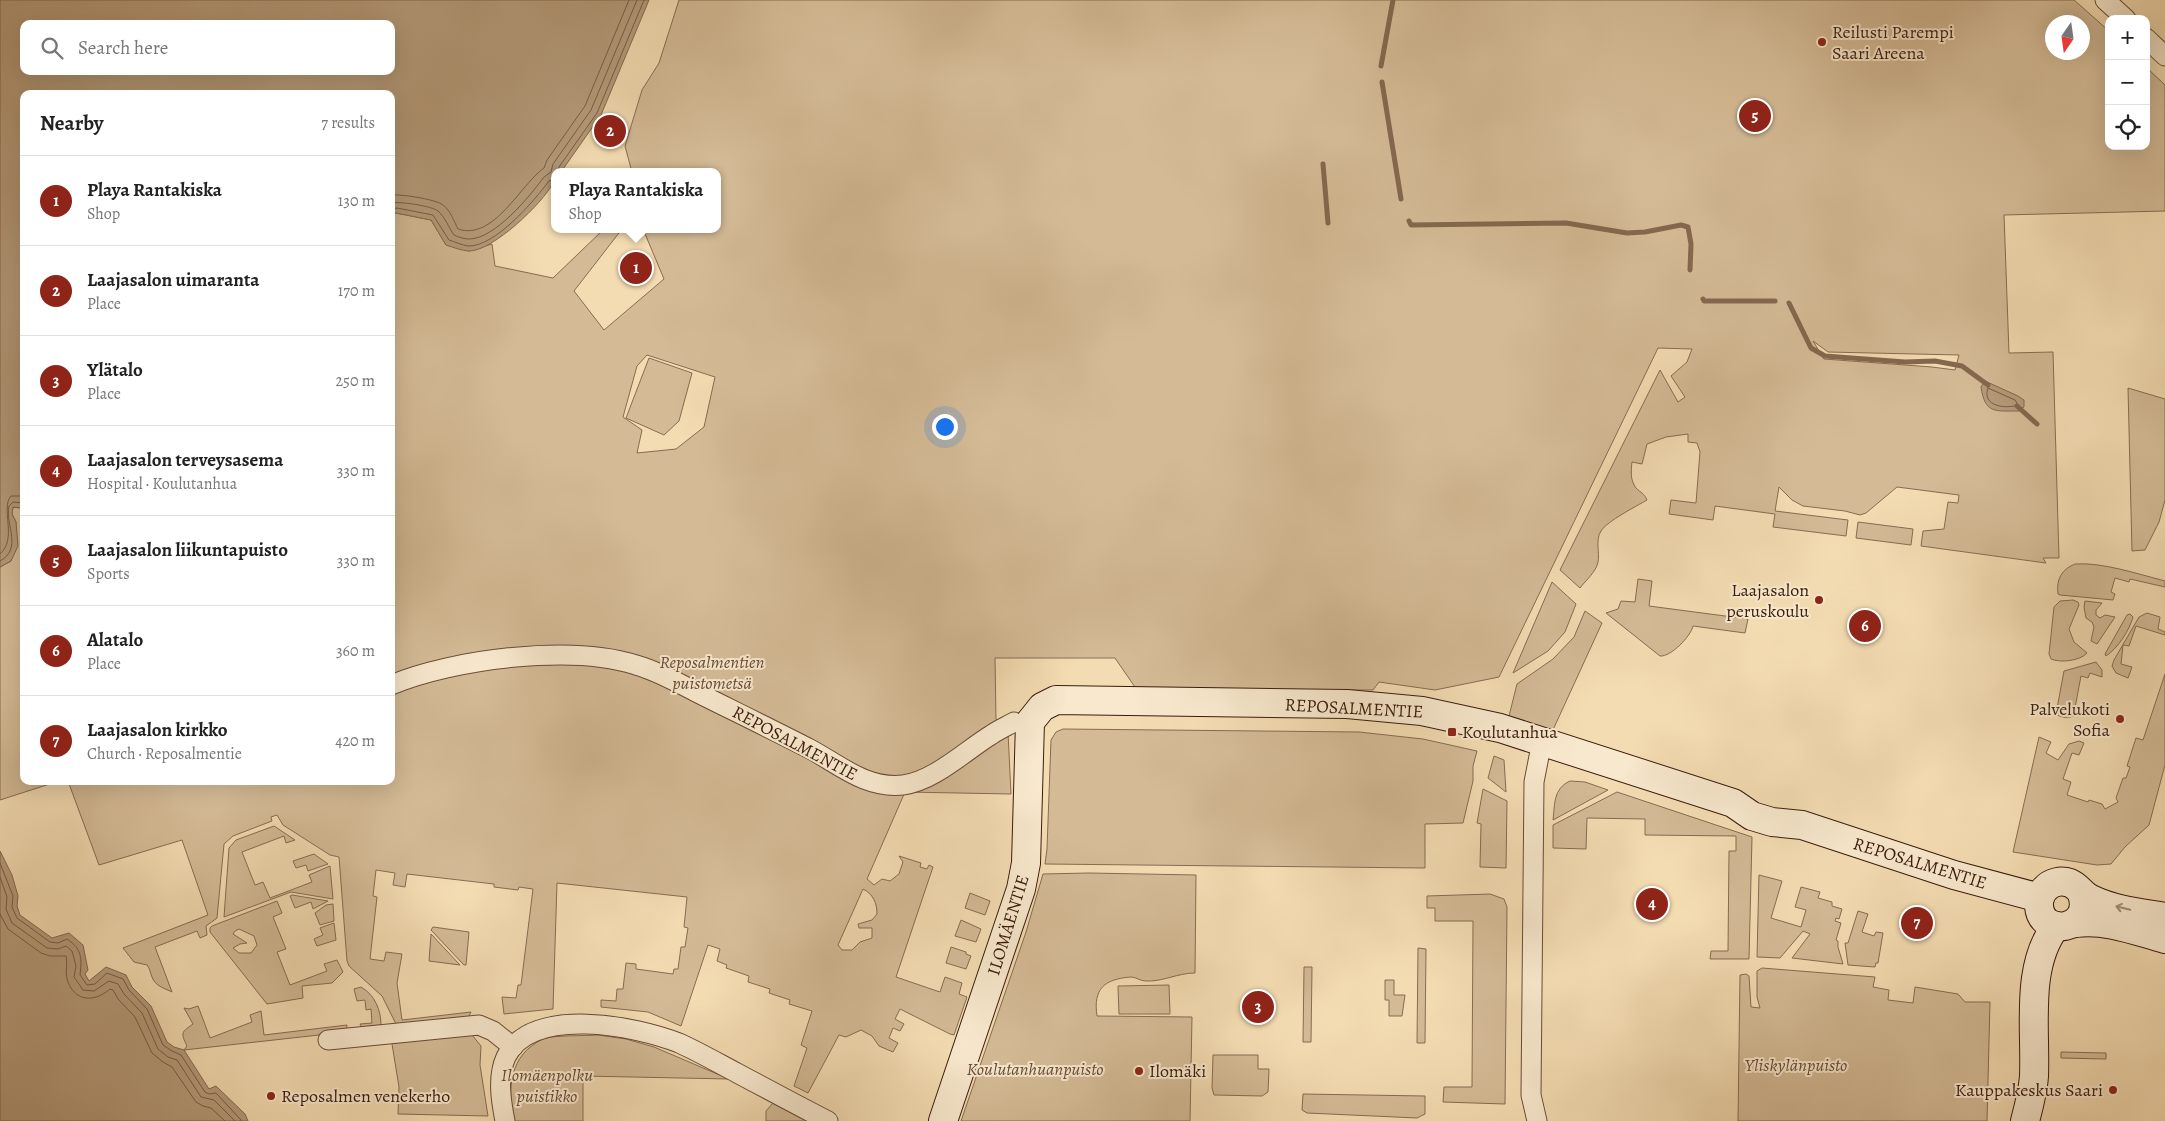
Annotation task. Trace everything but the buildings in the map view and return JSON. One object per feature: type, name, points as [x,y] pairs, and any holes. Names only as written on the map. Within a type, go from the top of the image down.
[{"type":"street","points":[[2105,0],[2122,15]]},
{"type":"street","points":[[2150,42],[2165,56]]},
{"type":"street","name":"REPOSALMENTIE","points":[[395,683],[448,668],[504,658],[613,658],[660,674],[827,758],[859,778],[873,784],[888,785],[920,781],[991,735],[1022,722],[1042,707],[1056,700],[1347,704],[1422,711],[1500,728],[1733,803],[1752,816],[1772,822],[1802,825],[1954,874],[2040,898]]},
{"type":"street","name":"ILOMÄENTIE","points":[[943,1121],[1021,889],[1026,864],[1022,722]]},
{"type":"street","points":[[1537,1121],[1531,1095],[1531,881],[1534,782],[1542,741]]},
{"type":"street","points":[[2165,917],[2098,902],[2082,894],[2075,886],[2062,882],[2050,885],[2040,898],[2039,904],[2045,921],[2066,925],[2089,921],[2109,924],[2165,939]]},
{"type":"street","points":[[2026,1121],[2034,1078],[2038,963],[2046,939],[2084,909],[2082,894]]},
{"type":"street","points":[[505,1121],[501,1094],[501,1075],[505,1059],[513,1047],[532,1032],[552,1027],[582,1024],[639,1030],[658,1036],[692,1050],[828,1121]]},
{"type":"street","points":[[328,1040],[479,1025],[488,1028],[513,1047]]},
{"type":"green space","name":"Reposalmentien puistometsä","points":[[679,0],[2074,0],[2105,27],[2105,150],[2150,150],[2150,71],[2165,85],[2165,211],[2004,215],[2009,353],[2053,352],[2059,558],[2043,558],[2046,563],[1921,546],[1923,531],[1944,529],[1948,502],[1958,503],[1959,495],[1897,487],[1866,513],[1860,515],[1845,511],[1803,506],[1792,500],[1779,487],[1775,511],[1848,520],[1846,536],[1773,527],[1775,514],[1715,506],[1713,520],[1669,514],[1671,500],[1696,503],[1700,452],[1697,443],[1688,442],[1688,434],[1666,437],[1647,444],[1642,464],[1632,462],[1633,482],[1647,500],[1604,527],[1598,538],[1597,566],[1580,588],[1560,570],[1660,370],[1678,402],[1685,397],[1671,376],[1687,362],[1692,349],[1658,348],[1499,677],[1435,690],[1379,682],[1373,690],[1137,690],[1115,658],[995,658],[996,719],[1008,732],[1011,794],[905,792],[867,879],[874,885],[882,879],[890,881],[899,874],[903,862],[899,856],[921,863],[920,867],[927,869],[929,865],[933,867],[896,977],[940,992],[945,977],[962,983],[959,994],[967,997],[954,1035],[900,1009],[895,1019],[904,1024],[900,1031],[893,1028],[889,1038],[898,1043],[893,1052],[879,1046],[872,1036],[861,1030],[846,1037],[839,1035],[808,1093],[794,1086],[807,1048],[801,1045],[812,1011],[789,1004],[790,1000],[769,993],[770,989],[748,982],[749,976],[726,968],[727,965],[717,961],[720,949],[708,945],[681,1026],[648,1012],[601,1007],[601,1000],[616,1001],[617,989],[623,989],[626,963],[636,964],[636,969],[673,974],[674,969],[678,969],[681,947],[685,947],[688,928],[684,927],[687,897],[557,883],[553,1009],[504,1014],[502,997],[516,998],[518,985],[521,985],[533,889],[519,887],[518,890],[494,887],[494,884],[407,874],[405,887],[393,885],[395,873],[376,870],[373,896],[377,897],[370,959],[384,961],[386,952],[402,954],[397,983],[402,1020],[471,1012],[468,1018],[397,1026],[382,996],[349,966],[347,961],[339,857],[330,855],[283,825],[277,815],[271,817],[272,821],[233,836],[224,844],[217,918],[206,926],[207,935],[200,938],[197,931],[155,947],[172,992],[160,986],[153,980],[147,965],[134,962],[123,948],[208,915],[182,840],[99,865],[69,785],[395,785],[395,213],[431,220],[446,245],[469,251],[492,244],[495,266],[553,278],[600,233],[619,233],[574,291],[604,330],[664,279],[645,233],[721,233],[721,168],[631,168],[625,146],[642,90],[659,63]],"holes":[[[1813,341],[1828,352],[1959,355],[1955,370],[1824,359]],[[647,355],[715,377],[704,427],[676,449],[637,453],[642,430],[623,417],[637,366]],[[863,889],[874,899],[877,914],[872,920],[858,924],[859,928],[872,928],[872,938],[860,942],[852,950],[842,950],[838,945]]]},
{"type":"green space","points":[[649,358],[692,373],[679,421],[664,435],[626,418]]},
{"type":"green space","points":[[2128,388],[2165,399],[2165,500],[2159,522],[2145,550],[2132,551]]},
{"type":"green space","points":[[13,507],[20,508],[20,785],[47,785],[0,800],[0,567],[11,561],[16,522],[12,514]]},
{"type":"green space","points":[[1858,522],[1913,529],[1911,545],[1856,538]]},
{"type":"green space","points":[[2075,564],[2097,565],[2132,572],[2165,581],[2165,587],[2130,579],[2129,582],[2115,578],[2111,592],[2115,594],[2113,600],[2058,594],[2058,584],[2061,575]]},
{"type":"green space","points":[[1638,579],[1652,581],[1649,606],[1748,619],[1745,633],[1693,626],[1689,635],[1675,650],[1660,656],[1606,613],[1618,609],[1621,601],[1635,602]]},
{"type":"green space","points":[[1552,582],[1576,604],[1565,632],[1548,651],[1513,673]]},
{"type":"green space","points":[[2073,600],[2078,602],[2079,605],[2069,629],[2074,642],[2087,653],[2080,658],[2070,660],[2059,661],[2051,659],[2049,654],[2054,607],[2060,601]]},
{"type":"green space","points":[[2085,601],[2102,603],[2096,610],[2096,615],[2100,618],[2105,615],[2115,617],[2097,644],[2091,641],[2094,627],[2092,622],[2086,618]]},
{"type":"green space","points":[[1585,611],[1602,623],[1552,732],[1509,716],[1517,684],[1553,659],[1574,637]]},
{"type":"green space","points":[[2147,613],[2160,617],[2158,629],[2165,632],[2165,635],[2136,626],[2129,646],[2123,645],[2121,664],[2132,667],[2128,678],[2116,673],[2112,666],[2114,660],[2139,617]]},
{"type":"green space","points":[[2130,614],[2133,617],[2126,633],[2119,644],[2106,656],[2105,654],[2127,615]]},
{"type":"green space","points":[[2096,662],[2102,670],[2102,677],[2090,673],[2088,678],[2081,676],[2074,713],[2076,714],[2066,717],[2056,714],[2064,671]]},
{"type":"green space","points":[[2165,674],[2165,765],[2149,825],[2125,847],[2111,864],[2097,865],[2013,852],[2039,737],[2051,742],[2046,753],[2058,760],[2069,744],[2079,741],[2084,743],[2079,755],[2072,753],[2063,779],[2071,782],[2067,795],[2088,802],[2089,800],[2102,804],[2105,809],[2118,802],[2116,798],[2123,778],[2126,778],[2130,767],[2127,766],[2136,738],[2143,740]]},
{"type":"green space","points":[[1063,729],[1359,732],[1423,739],[1477,751],[1473,766],[1473,781],[1463,823],[1425,824],[1425,868],[1045,864],[1051,740],[1056,732]]},
{"type":"green space","points":[[1494,756],[1504,760],[1506,792],[1488,778]]},
{"type":"green space","points":[[1570,781],[1585,782],[1608,790],[1553,820],[1556,798],[1560,788]]},
{"type":"green space","points":[[1483,789],[1507,801],[1506,868],[1480,867],[1481,824],[1477,823]]},
{"type":"green space","points":[[1617,792],[1752,837],[1749,959],[1710,959],[1711,951],[1728,951],[1729,851],[1736,851],[1736,836],[1645,835],[1645,819],[1587,818],[1586,849],[1553,848],[1553,825]]},
{"type":"green space","points":[[274,826],[295,840],[286,843],[284,836],[242,852],[255,885],[263,882],[270,898],[312,882],[309,875],[330,866],[333,899],[291,892],[224,917],[229,848],[236,840]]},
{"type":"green space","points":[[314,854],[328,864],[308,871],[306,865],[296,868],[293,861]]},
{"type":"green space","name":"Koulutanhuanpuisto","points":[[1043,874],[1196,875],[1195,973],[1152,981],[1131,977],[1114,980],[1102,987],[1096,1007],[1097,1016],[1192,1017],[1190,1121],[961,1121],[1026,932]]},
{"type":"green space","points":[[1759,875],[1782,881],[1771,918],[1801,927],[1806,910],[1795,907],[1801,887],[1820,892],[1818,898],[1832,902],[1832,906],[1842,909],[1839,919],[1836,918],[1835,921],[1841,923],[1836,940],[1838,941],[1843,964],[1792,958],[1810,934],[1803,931],[1780,958],[1757,957]]},
{"type":"green space","points":[[970,893],[990,901],[985,915],[965,908]]},
{"type":"green space","points":[[1490,894],[1504,899],[1507,907],[1505,1104],[1443,1102],[1444,1087],[1472,1087],[1473,921],[1435,921],[1435,908],[1427,908],[1427,896]]},
{"type":"green space","points":[[290,896],[328,901],[313,909],[311,902],[295,908]]},
{"type":"green space","points":[[277,901],[282,913],[273,917],[286,949],[277,952],[290,985],[327,971],[324,964],[337,960],[343,972],[332,983],[302,986],[303,998],[267,1004],[210,932],[212,926]],"holes":[[[239,929],[254,936],[257,945],[251,953],[239,953],[233,948],[247,943],[233,934],[235,931]]]},
{"type":"green space","points":[[333,904],[334,921],[320,925],[315,913],[326,905]]},
{"type":"green space","points":[[1858,911],[1868,914],[1862,932],[1874,936],[1876,932],[1883,933],[1878,963],[1876,963],[1875,967],[1848,965],[1845,943],[1848,943]]},
{"type":"green space","points":[[961,920],[981,929],[976,942],[955,936]]},
{"type":"green space","points":[[334,923],[336,940],[317,946],[314,939],[323,935],[320,928]]},
{"type":"green space","points":[[433,927],[469,932],[466,965],[431,930]]},
{"type":"green space","points":[[431,934],[460,965],[429,961]]},
{"type":"green space","points":[[951,947],[966,952],[966,954],[971,956],[966,969],[946,963]]},
{"type":"green space","points":[[1418,948],[1426,949],[1425,1043],[1417,1043]]},
{"type":"green space","points":[[1304,967],[1312,967],[1311,1042],[1303,1042]]},
{"type":"green space","name":"Yliskylänpuisto","points":[[1762,968],[1875,977],[1873,987],[1889,990],[1888,1000],[1913,1003],[1915,987],[1958,994],[1965,1002],[1990,1002],[1987,1121],[1738,1121],[1740,975],[1746,974],[1749,976],[1751,1007],[1760,1008],[1757,997],[1757,971]]},
{"type":"green space","points":[[1385,980],[1394,980],[1394,995],[1405,995],[1402,1016],[1389,1016],[1389,1000],[1385,1000]]},
{"type":"green space","points":[[1169,985],[1170,1014],[1119,1014],[1118,986]]},
{"type":"green space","points":[[361,987],[370,994],[376,1004],[380,1014],[381,1026],[363,1030],[360,1024],[372,1023],[371,1009],[366,1010],[365,1000],[357,1001],[354,989]]},
{"type":"green space","points":[[198,1006],[210,1038],[252,1022],[250,1015],[261,1011],[264,1035],[347,1025],[346,1032],[184,1050],[187,1046],[183,1033],[193,1024],[184,1008],[189,1009]]},
{"type":"green space","points":[[468,1030],[481,1046],[480,1065],[488,1116],[398,1114],[399,1087],[391,1038]]},
{"type":"green space","name":"Ilomäenpolku puistikko","points":[[598,1035],[626,1039],[654,1047],[729,1079],[583,1076],[583,1121],[514,1121],[511,1085],[513,1074],[523,1054],[543,1039],[561,1036]]},
{"type":"green space","points":[[2061,1052],[2106,1053],[2106,1059],[2061,1058]]},
{"type":"green space","points":[[1213,1055],[1258,1055],[1258,1069],[1269,1069],[1268,1092],[1262,1096],[1214,1095],[1212,1088]]},
{"type":"green space","points":[[1303,1094],[1425,1096],[1425,1114],[1417,1118],[1307,1113],[1302,1110]]},
{"type":"green space","points":[[773,1103],[807,1121],[766,1121],[766,1111]]},
{"type":"water","points":[[0,0],[649,0],[601,115],[564,168],[551,168],[551,186],[548,192],[503,235],[479,249],[469,251],[446,245],[431,220],[395,213],[395,90],[20,90],[20,508],[13,507],[12,514],[16,522],[18,546],[11,561],[0,567]]},
{"type":"water","points":[[1985,381],[2024,400],[2024,407],[2019,411],[1997,411],[1992,409],[1985,402],[1983,396],[1981,387]]},
{"type":"water","points":[[0,851],[12,875],[18,896],[17,906],[20,915],[52,938],[69,933],[83,945],[88,970],[85,974],[89,981],[106,967],[126,975],[132,987],[151,1006],[167,1042],[174,1047],[184,1050],[209,1089],[216,1086],[245,1114],[248,1121],[0,1121]]},
{"type":"waterway","points":[[1381,66],[1393,0]]},
{"type":"waterway","points":[[1382,82],[1401,199]]},
{"type":"waterway","points":[[1323,164],[1328,223]]},
{"type":"waterway","points":[[1409,221],[1411,225],[1566,223],[1627,233],[1645,232],[1681,225],[1688,227],[1691,244],[1690,270]]},
{"type":"waterway","points":[[1703,299],[1704,301],[1775,301]]},
{"type":"waterway","points":[[1789,303],[1811,348],[1825,356],[1905,362],[1935,361],[1962,366],[1988,385]]},
{"type":"waterway","points":[[2017,406],[2037,424]]},
{"type":"place","name":"Reilusti Parempi Saari Areena","points":[[1822,42]]},
{"type":"place","name":"Laajasalon liikuntapuisto","points":[[1755,116]]},
{"type":"place","name":"Laajasalon uimaranta","points":[[610,131]]},
{"type":"place","name":"Playa Rantakiska","points":[[636,268]]},
{"type":"place","name":"Laajasalon peruskoulu","points":[[1819,600]]},
{"type":"place","name":"Alatalo","points":[[1865,626]]},
{"type":"place","name":"Palvelukoti Sofia","points":[[2120,719]]},
{"type":"place","name":"Koulutanhua","points":[[1452,732]]},
{"type":"place","name":"Laajasalon terveysasema","points":[[1652,904]]},
{"type":"place","name":"Laajasalon kirkko","points":[[1917,923]]},
{"type":"place","name":"Ylätalo","points":[[1258,1007]]},
{"type":"place","name":"Ilomäki","points":[[1139,1071]]},
{"type":"place","name":"Kauppakeskus Saari","points":[[2113,1090]]},
{"type":"place","name":"Reposalmen venekerho","points":[[271,1096]]}]
